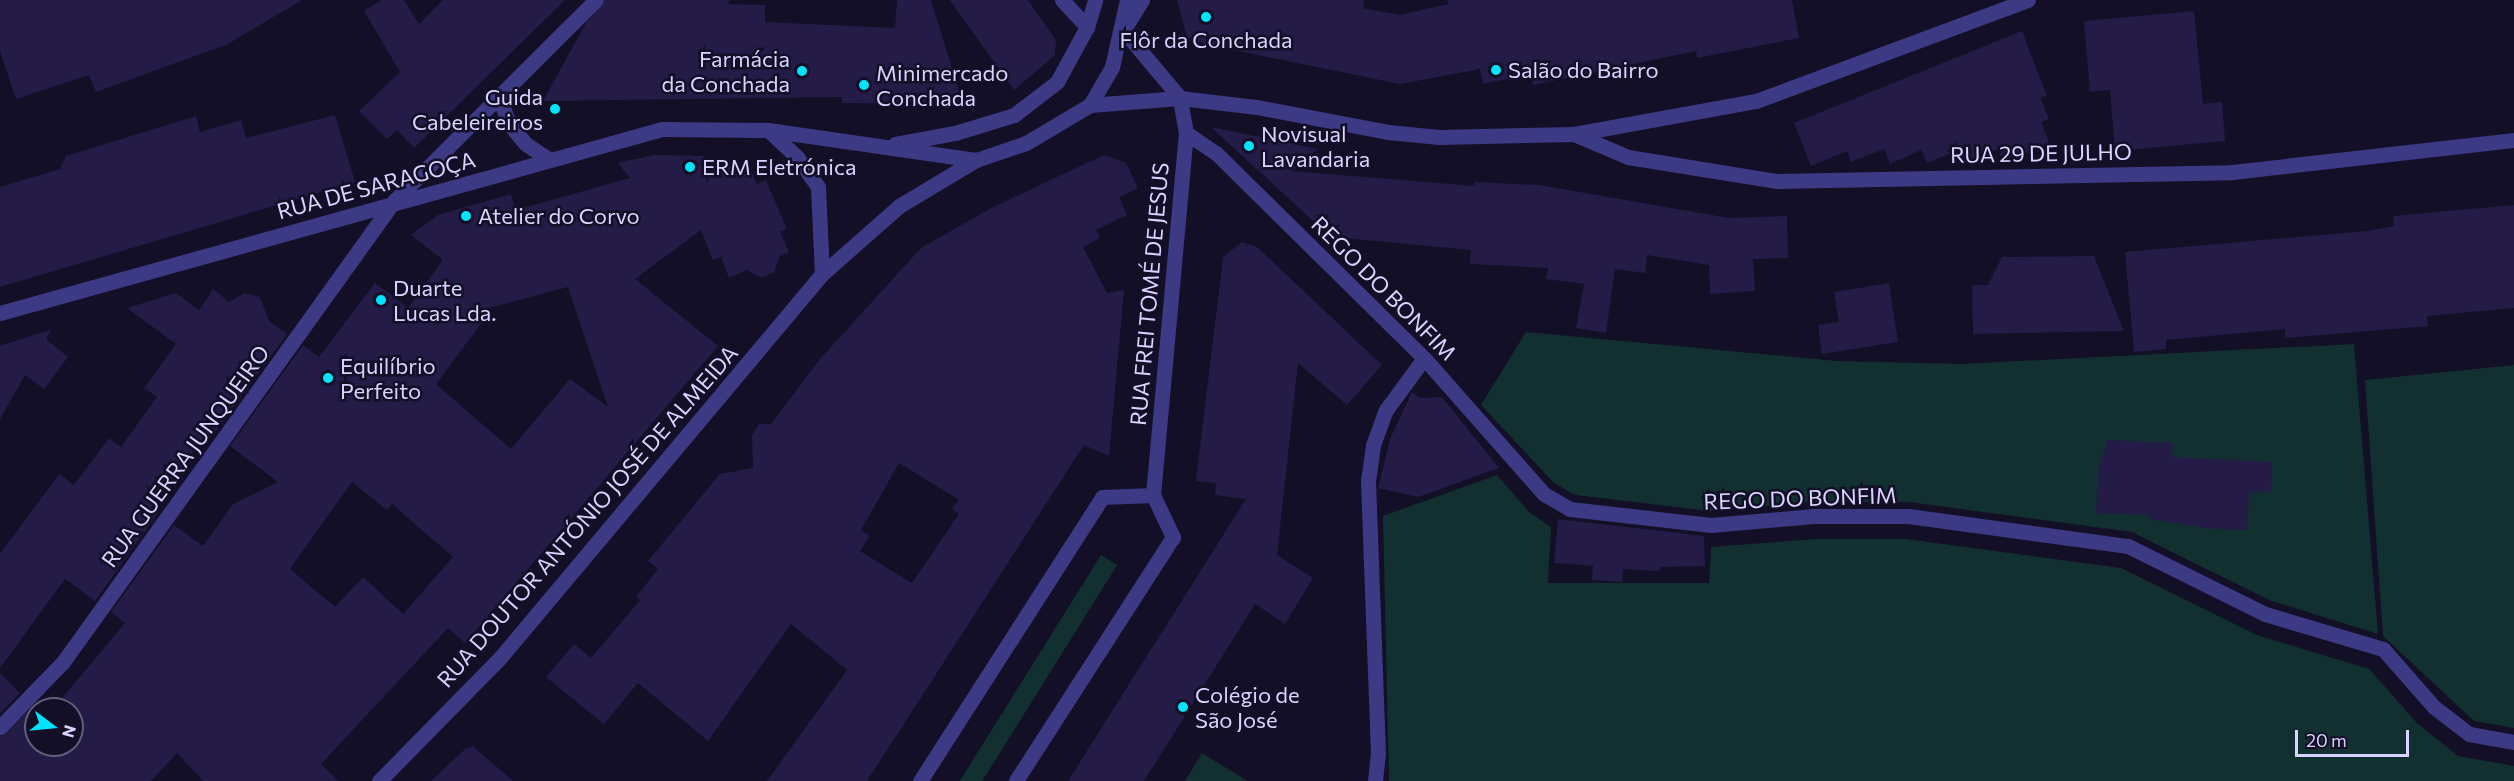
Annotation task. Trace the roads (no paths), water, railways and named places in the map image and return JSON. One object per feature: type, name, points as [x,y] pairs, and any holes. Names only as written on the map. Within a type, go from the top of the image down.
[{"type":"street","name":"RUA GUERRA JUNQUEIRO","points":[[0,727],[63,662],[394,201],[500,100],[596,0]]},
{"type":"street","points":[[1062,0],[1087,27]]},
{"type":"street","points":[[883,146],[956,133],[1014,115],[1057,82],[1087,27],[1095,0]]},
{"type":"street","points":[[1090,105],[1112,67],[1123,30],[1126,0]]},
{"type":"street","points":[[1123,30],[1142,0]]},
{"type":"street","points":[[1090,105],[1180,98],[1257,107],[1388,132],[1439,137],[1574,134],[1756,102],[2028,0]]},
{"type":"street","points":[[1123,30],[1180,98]]},
{"type":"street","name":"RUA FREI TOMÉ DE JESUS","points":[[1153,495],[1186,133],[1180,98]]},
{"type":"street","points":[[500,100],[509,124],[525,144],[547,158]]},
{"type":"street","name":"RUA DOUTOR ANTÓNIO JOSÉ DE ALMEIDA","points":[[388,778],[499,659],[822,274],[899,206],[976,160],[1026,143],[1090,105]]},
{"type":"street","name":"RUA DE SARAGOÇA","points":[[0,313],[547,158],[662,129],[768,130],[976,160]]},
{"type":"street","points":[[768,130],[797,157],[818,188],[822,274]]},
{"type":"street","name":"REGO DO BONFIM","points":[[1186,133],[1215,153],[1424,358],[1544,494],[1570,509],[1711,525],[1814,516],[1908,516],[2128,546],[2265,614],[2382,649],[2433,707],[2469,734],[2514,742]]},
{"type":"street","name":"RUA 29 DE JULHO","points":[[1574,134],[1628,157],[1777,181],[2232,172],[2514,140]]},
{"type":"street","points":[[1375,781],[1378,754],[1368,482],[1373,445],[1386,410],[1424,358]]},
{"type":"street","points":[[920,781],[1102,497],[1153,495],[1173,537],[1016,781]]},
{"type":"place","name":"Flôr da Conchada","points":[[1206,17]]},
{"type":"place","name":"Salão do Bairro","points":[[1496,70]]},
{"type":"place","name":"Farmácia da Conchada","points":[[802,71]]},
{"type":"place","name":"Minimercado Conchada","points":[[864,85]]},
{"type":"place","name":"Guida Cabeleireiros","points":[[555,109]]},
{"type":"place","name":"Novisual Lavandaria","points":[[1249,146]]},
{"type":"place","name":"ERM Eletrónica","points":[[690,167]]},
{"type":"place","name":"Atelier do Corvo","points":[[466,216]]},
{"type":"place","name":"Duarte Lucas Lda.","points":[[381,300]]},
{"type":"place","name":"Equilíbrio Perfeito","points":[[328,378]]},
{"type":"place","name":"Colégio de São José","points":[[1183,707]]}]
